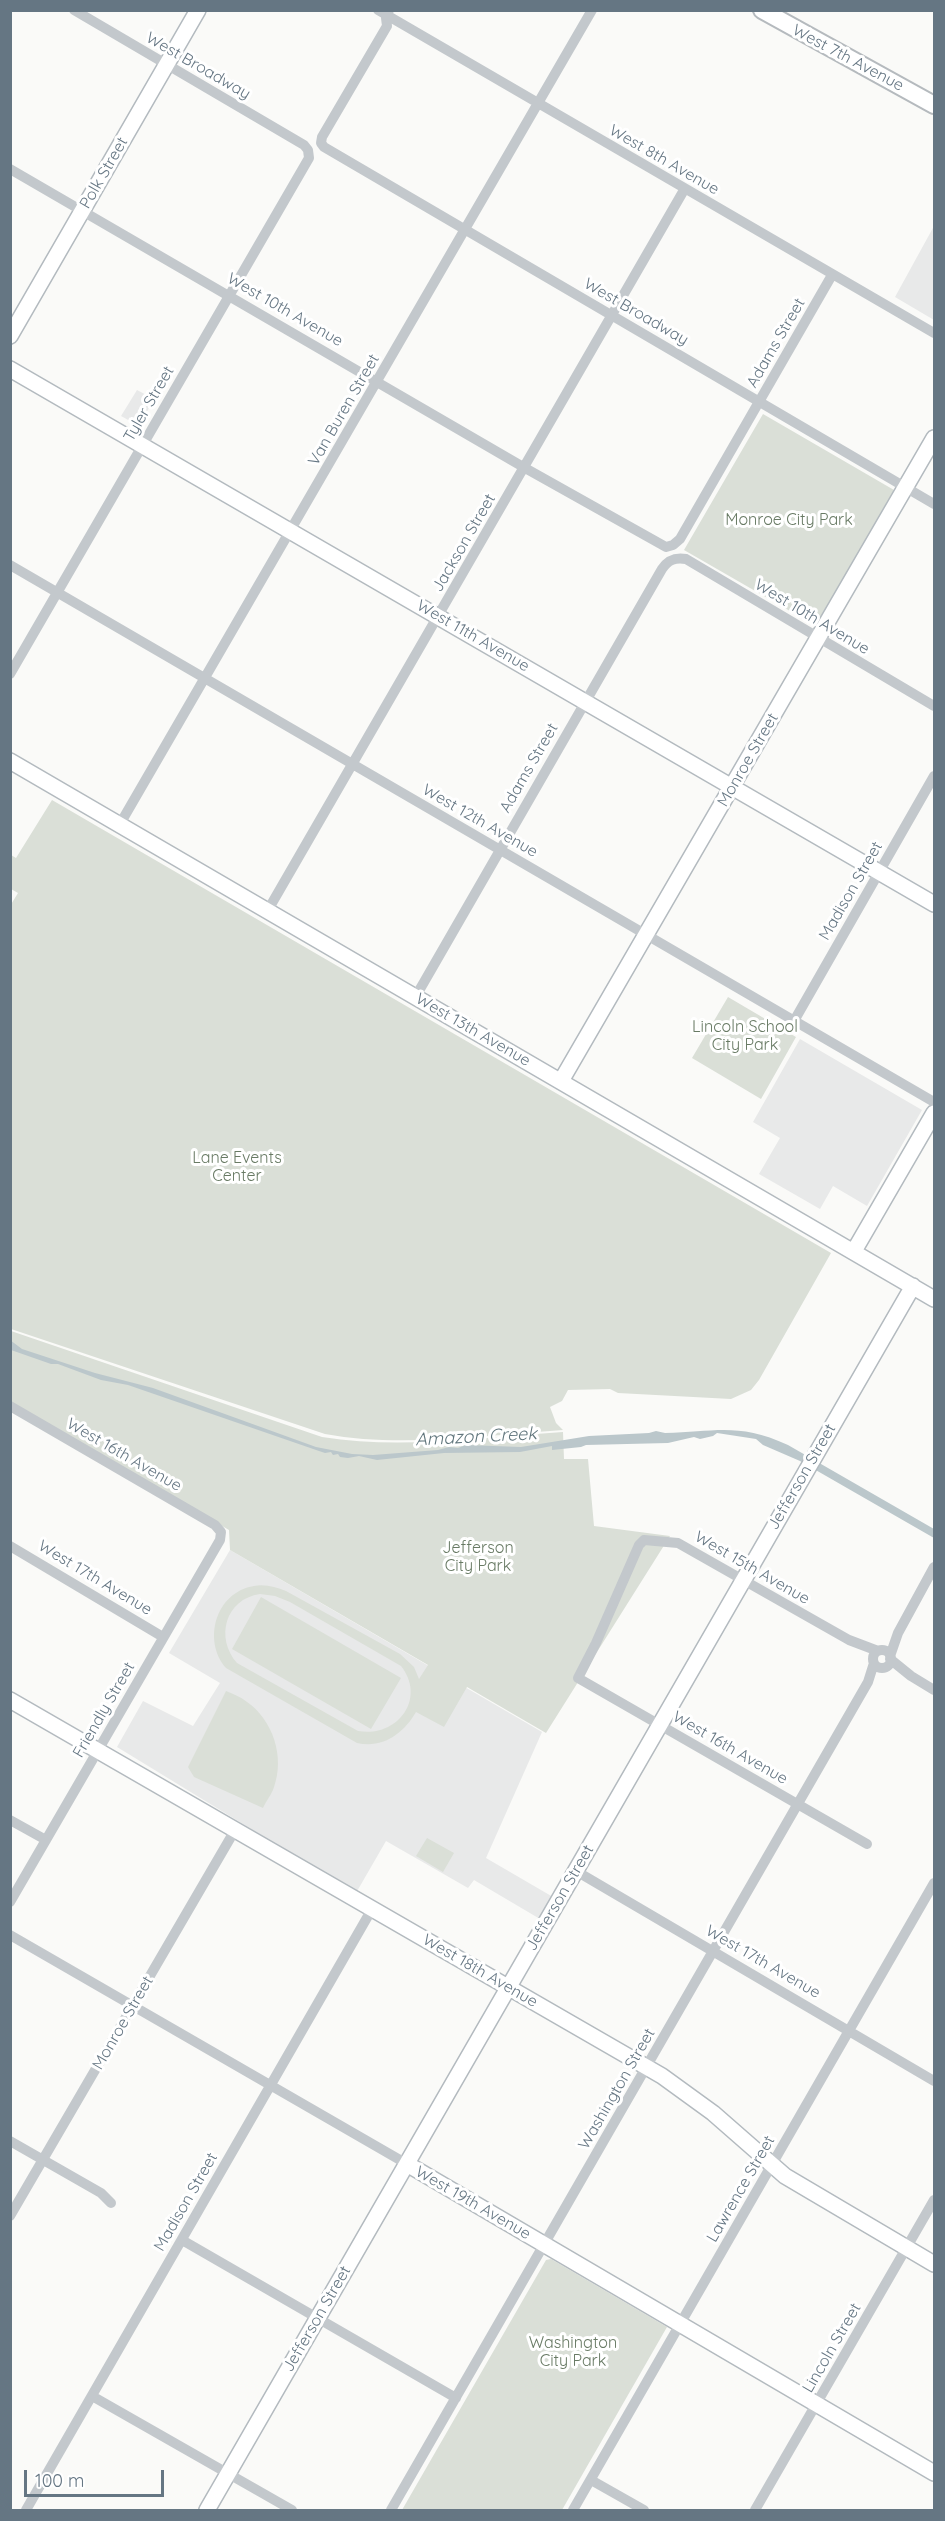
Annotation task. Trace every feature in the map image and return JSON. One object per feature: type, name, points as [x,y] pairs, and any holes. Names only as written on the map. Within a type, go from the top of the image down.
[{"type":"main road","name":"Polk Street","points":[[10,336],[198,10]]},
{"type":"main road","name":"West 7th Avenue","points":[[762,10],[934,105]]},
{"type":"main road","name":"West 11th Avenue","points":[[10,369],[934,904]]},
{"type":"main road","name":"Monroe Street","points":[[561,1082],[934,438]]},
{"type":"main road","name":"West 13th Avenue","points":[[10,761],[934,1299]]},
{"type":"main road","points":[[854,1251],[934,1113]]},
{"type":"main road","name":"Jefferson Street","points":[[207,2511],[913,1286]]},
{"type":"main road","name":"West 18th Avenue","points":[[10,1700],[678,2086],[713,2113],[772,2166],[798,2184],[934,2264]]},
{"type":"main road","name":"West 19th Avenue","points":[[407,2164],[934,2473]]},
{"type":"street","name":"West Broadway","points":[[74,10],[307,148]]},
{"type":"street","name":"Van Buren Street","points":[[120,824],[206,680],[592,10]]},
{"type":"street","name":"West Broadway","points":[[385,12],[387,26],[322,137],[322,145],[931,501]]},
{"type":"street","name":"West 8th Avenue","points":[[385,12],[684,190],[934,333]]},
{"type":"street","name":"Tyler Street","points":[[10,674],[308,160],[307,148]]},
{"type":"street","name":"West 10th Avenue","points":[[10,170],[230,295],[657,544],[669,547]]},
{"type":"street","name":"Jackson Street","points":[[268,910],[684,190]]},
{"type":"street","name":"Adams Street","points":[[669,547],[680,539],[832,275]]},
{"type":"street","name":"West 10th Avenue","points":[[673,559],[686,560],[934,706]]},
{"type":"street","name":"Adams Street","points":[[416,996],[662,569],[673,559]]},
{"type":"street","name":"West 12th Avenue","points":[[10,565],[934,1102]]},
{"type":"street","name":"Madison Street","points":[[794,1021],[934,776]]},
{"type":"street","name":"West 16th Avenue","points":[[10,1406],[215,1525],[221,1532]]},
{"type":"street","name":"Friendly Street","points":[[10,1902],[220,1540],[221,1532]]},
{"type":"street","name":"West 15th Avenue","points":[[579,1678],[639,1545],[644,1540],[678,1543],[934,1690]]},
{"type":"street","name":"West 17th Avenue","points":[[10,1546],[164,1636]]},
{"type":"street","name":"Washington Street","points":[[391,2511],[934,1567]]},
{"type":"street","name":"West 16th Avenue","points":[[579,1678],[867,1844]]},
{"type":"street","points":[[10,1820],[46,1840]]},
{"type":"street","name":"Monroe Street","points":[[10,2216],[235,1830]]},
{"type":"street","name":"West 17th Avenue","points":[[576,1871],[934,2081]]},
{"type":"street","name":"Lawrence Street","points":[[573,2511],[934,1884]]},
{"type":"street","name":"Madison Street","points":[[26,2511],[372,1909]]},
{"type":"street","name":"West 19th Avenue","points":[[10,1935],[407,2164]]},
{"type":"street","points":[[10,2141],[101,2193],[111,2203]]},
{"type":"street","name":"Lincoln Street","points":[[755,2511],[934,2200]]},
{"type":"street","points":[[182,2240],[456,2398]]},
{"type":"street","points":[[92,2396],[292,2511]]},
{"type":"street","points":[[591,2480],[644,2511]]},
{"type":"shaded area","points":[[934,226],[934,320],[895,297]]},
{"type":"shaded area","points":[[137,390],[154,399],[139,426],[121,416]]},
{"type":"shaded area","points":[[800,1039],[922,1110],[867,1206],[833,1186],[820,1209],[759,1174],[780,1138],[753,1122]]},
{"type":"shaded area","points":[[10,1340],[22,1349],[95,1373],[153,1388],[316,1447],[352,1454],[373,1455],[438,1450],[466,1445],[521,1447],[589,1436],[656,1431],[665,1433],[726,1430],[755,1433],[788,1445],[934,1529],[934,1538],[800,1461],[763,1445],[756,1439],[717,1433],[700,1439],[694,1437],[668,1443],[586,1445],[552,1450],[552,1446],[520,1452],[444,1453],[377,1460],[359,1456],[340,1457],[338,1454],[325,1453],[128,1385],[101,1380],[11,1350]]},
{"type":"shaded area","points":[[230,1550],[542,1732],[486,1858],[553,1897],[540,1919],[474,1880],[468,1888],[386,1841],[356,1893],[117,1747],[143,1701],[193,1726],[220,1683],[169,1653]]},
{"type":"green space","name":"Monroe City Park","points":[[763,414],[894,490],[816,626],[684,550]]},
{"type":"green space","name":"Lane Events Center","points":[[52,800],[831,1253],[759,1380],[751,1390],[731,1399],[618,1393],[610,1389],[568,1390],[562,1401],[550,1407],[556,1423],[563,1430],[443,1439],[354,1438],[325,1434],[11,1329],[10,906],[18,893],[11,889],[11,855],[16,858]]},
{"type":"green space","name":"Lincoln School City Park","points":[[728,997],[796,1037],[761,1099],[692,1058]]},
{"type":"green space","name":"Jefferson City Park","points":[[11,1331],[322,1437],[352,1441],[412,1442],[563,1432],[564,1459],[588,1459],[594,1526],[670,1536],[546,1733],[467,1687],[444,1727],[416,1712],[405,1727],[392,1738],[376,1744],[357,1743],[226,1668],[219,1657],[214,1631],[222,1607],[230,1597],[254,1586],[274,1587],[286,1591],[400,1654],[414,1667],[419,1679],[428,1665],[230,1550],[229,1530],[11,1403]],"holes":[[[260,1594],[275,1596],[290,1602],[401,1666],[411,1691],[404,1714],[385,1728],[372,1732],[358,1731],[237,1663],[230,1653],[225,1632],[232,1611],[248,1597]]]},
{"type":"green space","points":[[261,1597],[401,1678],[371,1729],[232,1649]]},
{"type":"green space","points":[[226,1691],[242,1699],[256,1710],[270,1729],[274,1740],[277,1752],[277,1775],[273,1790],[263,1808],[194,1777],[188,1767]]},
{"type":"green space","points":[[427,1838],[454,1853],[443,1872],[416,1856]]},
{"type":"green space","name":"Washington City Park","points":[[551,2259],[667,2327],[562,2510],[402,2510],[546,2260]]},
{"type":"water label","name":"Amazon Creek","points":[[476,1437]]}]
